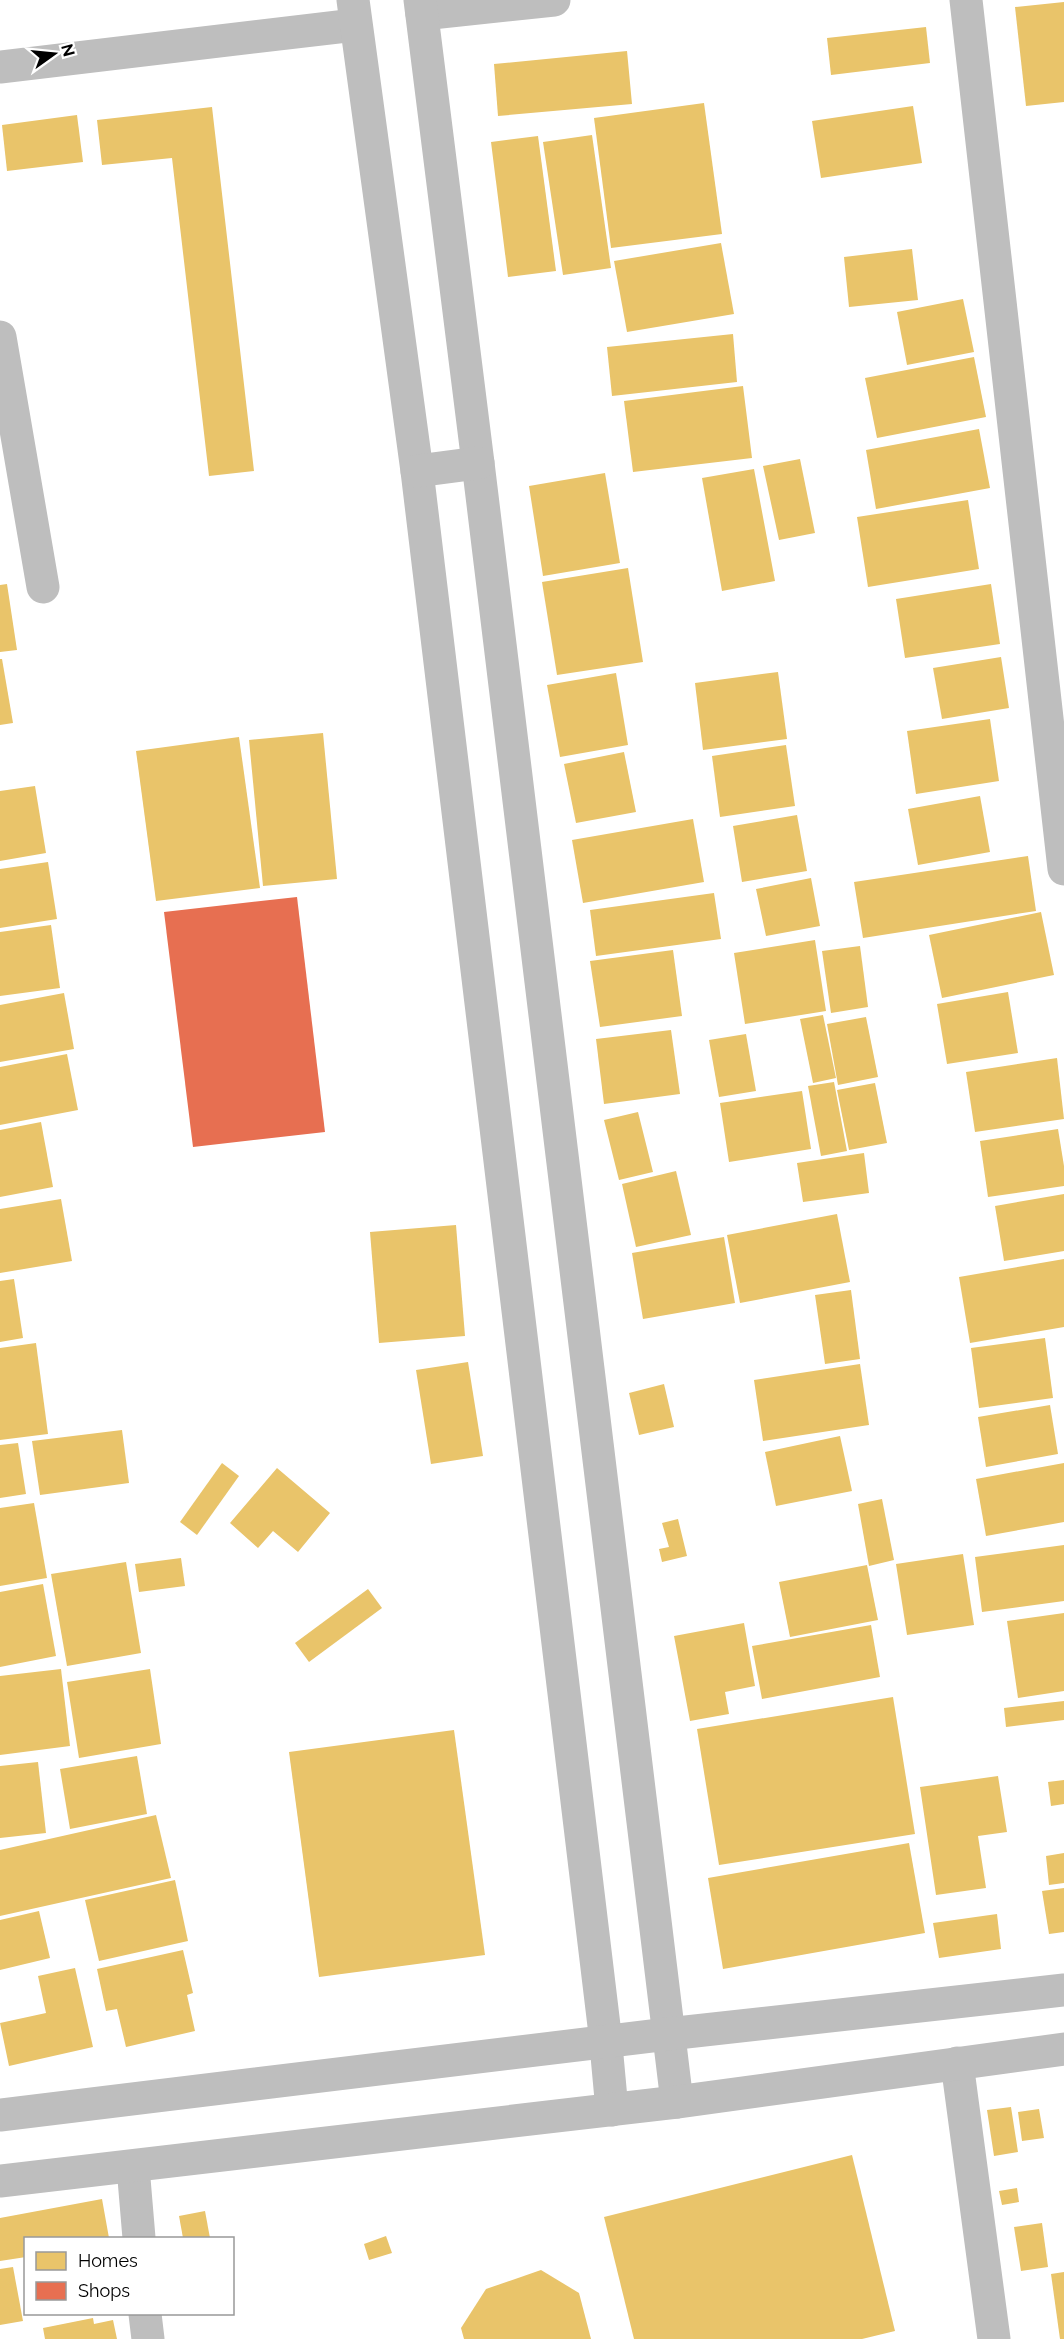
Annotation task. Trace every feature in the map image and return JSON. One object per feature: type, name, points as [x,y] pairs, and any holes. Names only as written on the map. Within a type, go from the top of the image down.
[{"type":"street","points":[[554,0],[421,7],[677,2102]]},
{"type":"street","points":[[966,0],[1064,869]]},
{"type":"street","points":[[0,67],[354,13],[417,471],[612,2110]]},
{"type":"street","points":[[0,337],[43,587]]},
{"type":"street","points":[[417,471],[478,463]]},
{"type":"street","points":[[0,2115],[668,2034],[1064,1990]]},
{"type":"street","points":[[0,2181],[677,2102],[1064,2049]]},
{"type":"street","points":[[957,2063],[994,2339]]},
{"type":"street","points":[[133,2167],[139,2237]]},
{"type":"street","points":[[145,2315],[148,2339]]},
{"type":"building: Homes","points":[[1064,2],[1064,102],[1026,106],[1015,7]]},
{"type":"building: Homes","points":[[926,27],[930,63],[831,75],[827,38]]},
{"type":"building: Homes","points":[[627,51],[632,104],[498,116],[494,64]]},
{"type":"building: Homes","points":[[704,103],[722,234],[611,248],[594,118]]},
{"type":"building: Homes","points":[[913,106],[922,163],[821,178],[812,121]]},
{"type":"building: Homes","points":[[212,107],[254,471],[209,476],[172,158],[102,165],[97,120]]},
{"type":"building: Homes","points":[[77,115],[83,162],[7,171],[2,125]]},
{"type":"building: Homes","points":[[592,135],[611,268],[563,275],[543,142]]},
{"type":"building: Homes","points":[[538,136],[556,271],[508,277],[491,142]]},
{"type":"building: Homes","points":[[721,243],[734,314],[627,332],[614,261]]},
{"type":"building: Homes","points":[[912,249],[918,300],[849,307],[844,257]]},
{"type":"building: Homes","points":[[963,299],[974,352],[907,365],[897,312]]},
{"type":"building: Homes","points":[[733,334],[737,382],[612,396],[607,347]]},
{"type":"building: Homes","points":[[974,357],[986,417],[877,438],[865,378]]},
{"type":"building: Homes","points":[[743,386],[752,458],[633,472],[624,401]]},
{"type":"building: Homes","points":[[979,429],[990,488],[876,509],[866,450]]},
{"type":"building: Homes","points":[[800,459],[815,533],[779,540],[763,466]]},
{"type":"building: Homes","points":[[754,469],[775,581],[722,591],[702,478]]},
{"type":"building: Homes","points":[[605,473],[620,563],[543,576],[529,486]]},
{"type":"building: Homes","points":[[968,500],[979,569],[868,587],[857,517]]},
{"type":"building: Homes","points":[[628,568],[643,662],[557,675],[542,582]]},
{"type":"building: Homes","points":[[7,584],[17,650],[0,652],[0,585]]},
{"type":"building: Homes","points":[[991,584],[1000,644],[905,658],[896,599]]},
{"type":"building: Homes","points":[[1001,657],[1009,708],[942,719],[933,668]]},
{"type":"building: Homes","points":[[0,659],[2,659],[13,723],[0,725]]},
{"type":"building: Homes","points":[[778,672],[787,739],[703,750],[695,683]]},
{"type":"building: Homes","points":[[616,673],[628,745],[560,757],[547,685]]},
{"type":"building: Homes","points":[[990,719],[999,781],[916,794],[907,731]]},
{"type":"building: Homes","points":[[323,733],[337,879],[263,886],[249,740]]},
{"type":"building: Homes","points":[[239,737],[260,888],[156,901],[136,751]]},
{"type":"building: Homes","points":[[786,745],[795,806],[720,817],[712,756]]},
{"type":"building: Homes","points":[[624,752],[636,812],[576,823],[564,764]]},
{"type":"building: Homes","points":[[35,786],[46,853],[0,861],[0,791]]},
{"type":"building: Homes","points":[[980,796],[990,852],[918,865],[908,809]]},
{"type":"building: Homes","points":[[797,815],[807,871],[742,882],[733,826]]},
{"type":"building: Homes","points":[[693,819],[704,882],[583,903],[572,840]]},
{"type":"building: Homes","points":[[1028,856],[1036,911],[863,938],[854,882]]},
{"type":"building: Homes","points":[[48,862],[57,919],[0,928],[0,869]]},
{"type":"building: Homes","points":[[811,878],[820,926],[766,936],[756,889]]},
{"type":"building: Homes","points":[[714,893],[721,939],[596,956],[590,910]]},
{"type":"building: Homes","points":[[1041,912],[1054,975],[942,998],[929,935]]},
{"type":"building: Homes","points":[[51,925],[60,988],[0,996],[0,932]]},
{"type":"building: Homes","points":[[815,940],[826,1011],[745,1024],[734,953]]},
{"type":"building: Homes","points":[[860,946],[868,1007],[831,1013],[822,951]]},
{"type":"building: Homes","points":[[673,950],[682,1016],[600,1027],[590,961]]},
{"type":"building: Homes","points":[[1008,992],[1018,1053],[947,1064],[937,1004]]},
{"type":"building: Homes","points":[[64,993],[74,1049],[0,1062],[0,1005]]},
{"type":"building: Homes","points":[[823,1015],[836,1078],[813,1083],[800,1019]]},
{"type":"building: Homes","points":[[866,1017],[878,1077],[838,1085],[827,1024]]},
{"type":"building: Homes","points":[[671,1030],[680,1094],[604,1104],[596,1039]]},
{"type":"building: Homes","points":[[746,1034],[756,1091],[719,1097],[709,1040]]},
{"type":"building: Homes","points":[[67,1054],[78,1110],[0,1125],[0,1067]]},
{"type":"building: Homes","points":[[1057,1058],[1064,1119],[975,1132],[966,1072]]},
{"type":"building: Homes","points":[[834,1082],[847,1151],[821,1156],[808,1086]]},
{"type":"building: Homes","points":[[875,1083],[887,1143],[849,1150],[837,1090]]},
{"type":"building: Homes","points":[[802,1091],[811,1149],[729,1162],[720,1103]]},
{"type":"building: Homes","points":[[638,1112],[653,1172],[619,1180],[604,1120]]},
{"type":"building: Homes","points":[[41,1122],[53,1187],[0,1197],[0,1130]]},
{"type":"building: Homes","points":[[1058,1129],[1064,1166],[1064,1186],[988,1197],[980,1141]]},
{"type":"building: Homes","points":[[864,1153],[869,1193],[803,1202],[797,1163]]},
{"type":"building: Homes","points":[[676,1171],[691,1235],[636,1247],[622,1184]]},
{"type":"building: Homes","points":[[1064,1194],[1064,1251],[1004,1261],[995,1206]]},
{"type":"building: Homes","points":[[61,1199],[72,1261],[0,1273],[0,1209]]},
{"type":"building: Homes","points":[[837,1214],[850,1282],[740,1303],[727,1235]]},
{"type":"building: Homes","points":[[456,1225],[465,1336],[379,1343],[370,1232]]},
{"type":"building: Homes","points":[[724,1237],[735,1303],[643,1319],[632,1253]]},
{"type":"building: Homes","points":[[1064,1259],[1064,1327],[970,1343],[959,1277]]},
{"type":"building: Homes","points":[[14,1279],[23,1338],[0,1342],[0,1281]]},
{"type":"building: Homes","points":[[851,1290],[860,1359],[825,1364],[815,1295]]},
{"type":"building: Homes","points":[[1045,1338],[1053,1398],[979,1408],[971,1348]]},
{"type":"building: Homes","points":[[36,1343],[48,1434],[0,1440],[0,1348]]},
{"type":"building: Homes","points":[[468,1362],[483,1456],[431,1464],[416,1370]]},
{"type":"building: Homes","points":[[860,1364],[869,1425],[763,1441],[754,1380]]},
{"type":"building: Homes","points":[[664,1384],[674,1427],[639,1435],[629,1393]]},
{"type":"building: Homes","points":[[1050,1405],[1058,1454],[986,1467],[978,1417]]},
{"type":"building: Homes","points":[[122,1430],[129,1483],[40,1495],[32,1441]]},
{"type":"building: Homes","points":[[840,1436],[852,1491],[776,1506],[765,1452]]},
{"type":"building: Homes","points":[[18,1443],[26,1494],[0,1498],[0,1445]]},
{"type":"building: Homes","points":[[222,1463],[239,1476],[197,1535],[180,1522]]},
{"type":"building: Homes","points":[[1064,1463],[1064,1522],[986,1536],[976,1479]]},
{"type":"building: Homes","points":[[277,1468],[330,1513],[298,1552],[273,1531],[258,1548],[230,1523]]},
{"type":"building: Homes","points":[[882,1499],[894,1560],[869,1566],[858,1504]]},
{"type":"building: Homes","points":[[34,1503],[47,1578],[0,1586],[0,1508]]},
{"type":"building: Homes","points":[[678,1519],[687,1556],[662,1562],[659,1549],[669,1547],[662,1523]]},
{"type":"building: Homes","points":[[1064,1545],[1064,1601],[982,1612],[975,1557]]},
{"type":"building: Homes","points":[[963,1554],[974,1625],[907,1635],[896,1564]]},
{"type":"building: Homes","points":[[181,1558],[185,1586],[139,1592],[135,1564]]},
{"type":"building: Homes","points":[[126,1562],[141,1653],[67,1666],[51,1574]]},
{"type":"building: Homes","points":[[867,1565],[878,1620],[790,1637],[779,1582]]},
{"type":"building: Homes","points":[[43,1584],[56,1656],[0,1667],[0,1592]]},
{"type":"building: Homes","points":[[368,1589],[382,1608],[309,1662],[295,1643]]},
{"type":"building: Homes","points":[[1064,1613],[1064,1691],[1018,1698],[1007,1621]]},
{"type":"building: Homes","points":[[744,1623],[755,1686],[725,1692],[729,1714],[690,1721],[674,1636]]},
{"type":"building: Homes","points":[[871,1625],[880,1677],[762,1699],[752,1646]]},
{"type":"building: Homes","points":[[61,1669],[70,1746],[0,1755],[0,1676]]},
{"type":"building: Homes","points":[[150,1669],[161,1744],[79,1758],[67,1682]]},
{"type":"building: Homes","points":[[893,1697],[915,1834],[719,1865],[697,1729]]},
{"type":"building: Homes","points":[[1064,1701],[1064,1720],[1006,1727],[1004,1708]]},
{"type":"building: Homes","points":[[454,1730],[485,1955],[319,1977],[289,1752]]},
{"type":"building: Homes","points":[[137,1756],[147,1814],[70,1829],[60,1769]]},
{"type":"building: Homes","points":[[38,1762],[46,1833],[0,1838],[0,1766]]},
{"type":"building: Homes","points":[[998,1776],[1007,1832],[978,1836],[986,1888],[936,1895],[920,1787]]},
{"type":"building: Homes","points":[[1064,1780],[1064,1804],[1051,1806],[1048,1782]]},
{"type":"building: Homes","points":[[156,1815],[171,1878],[0,1916],[0,1850]]},
{"type":"building: Homes","points":[[909,1843],[925,1933],[723,1969],[708,1878]]},
{"type":"building: Homes","points":[[1064,1853],[1064,1883],[1049,1885],[1046,1856]]},
{"type":"building: Homes","points":[[175,1880],[188,1941],[99,1961],[85,1900]]},
{"type":"building: Homes","points":[[1064,1888],[1064,1932],[1049,1934],[1042,1891]]},
{"type":"building: Homes","points":[[39,1911],[50,1958],[0,1970],[0,1920]]},
{"type":"building: Homes","points":[[997,1914],[1001,1949],[939,1958],[933,1923]]},
{"type":"building: Homes","points":[[183,1950],[193,1993],[187,1995],[195,2031],[126,2047],[117,2009],[106,2011],[97,1969]]},
{"type":"building: Homes","points":[[75,1968],[93,2047],[9,2066],[0,2023],[46,2013],[38,1976]]},
{"type":"building: Homes","points":[[1011,2107],[1018,2152],[994,2156],[987,2110]]},
{"type":"building: Homes","points":[[1039,2109],[1044,2138],[1022,2141],[1018,2112]]},
{"type":"building: Homes","points":[[852,2155],[895,2331],[862,2339],[634,2339],[604,2217]]},
{"type":"building: Homes","points":[[1017,2188],[1019,2202],[1002,2205],[999,2191]]},
{"type":"building: Homes","points":[[102,2199],[109,2237],[24,2237],[24,2257],[0,2261],[0,2218]]},
{"type":"building: Homes","points":[[205,2211],[210,2237],[183,2237],[179,2216]]},
{"type":"building: Homes","points":[[1042,2223],[1048,2267],[1021,2271],[1014,2227]]},
{"type":"building: Homes","points":[[386,2236],[392,2253],[369,2260],[364,2244]]},
{"type":"building: Homes","points":[[13,2267],[23,2321],[0,2325],[0,2269]]},
{"type":"building: Homes","points":[[541,2270],[579,2293],[591,2339],[464,2339],[461,2328],[486,2289]]},
{"type":"building: Homes","points":[[1064,2272],[1064,2339],[1060,2339],[1051,2274]]},
{"type":"building: Homes","points":[[93,2318],[94,2324],[113,2320],[117,2339],[45,2339],[43,2328]]},
{"type":"building: Shops","points":[[297,897],[325,1132],[193,1147],[164,912]]}]
